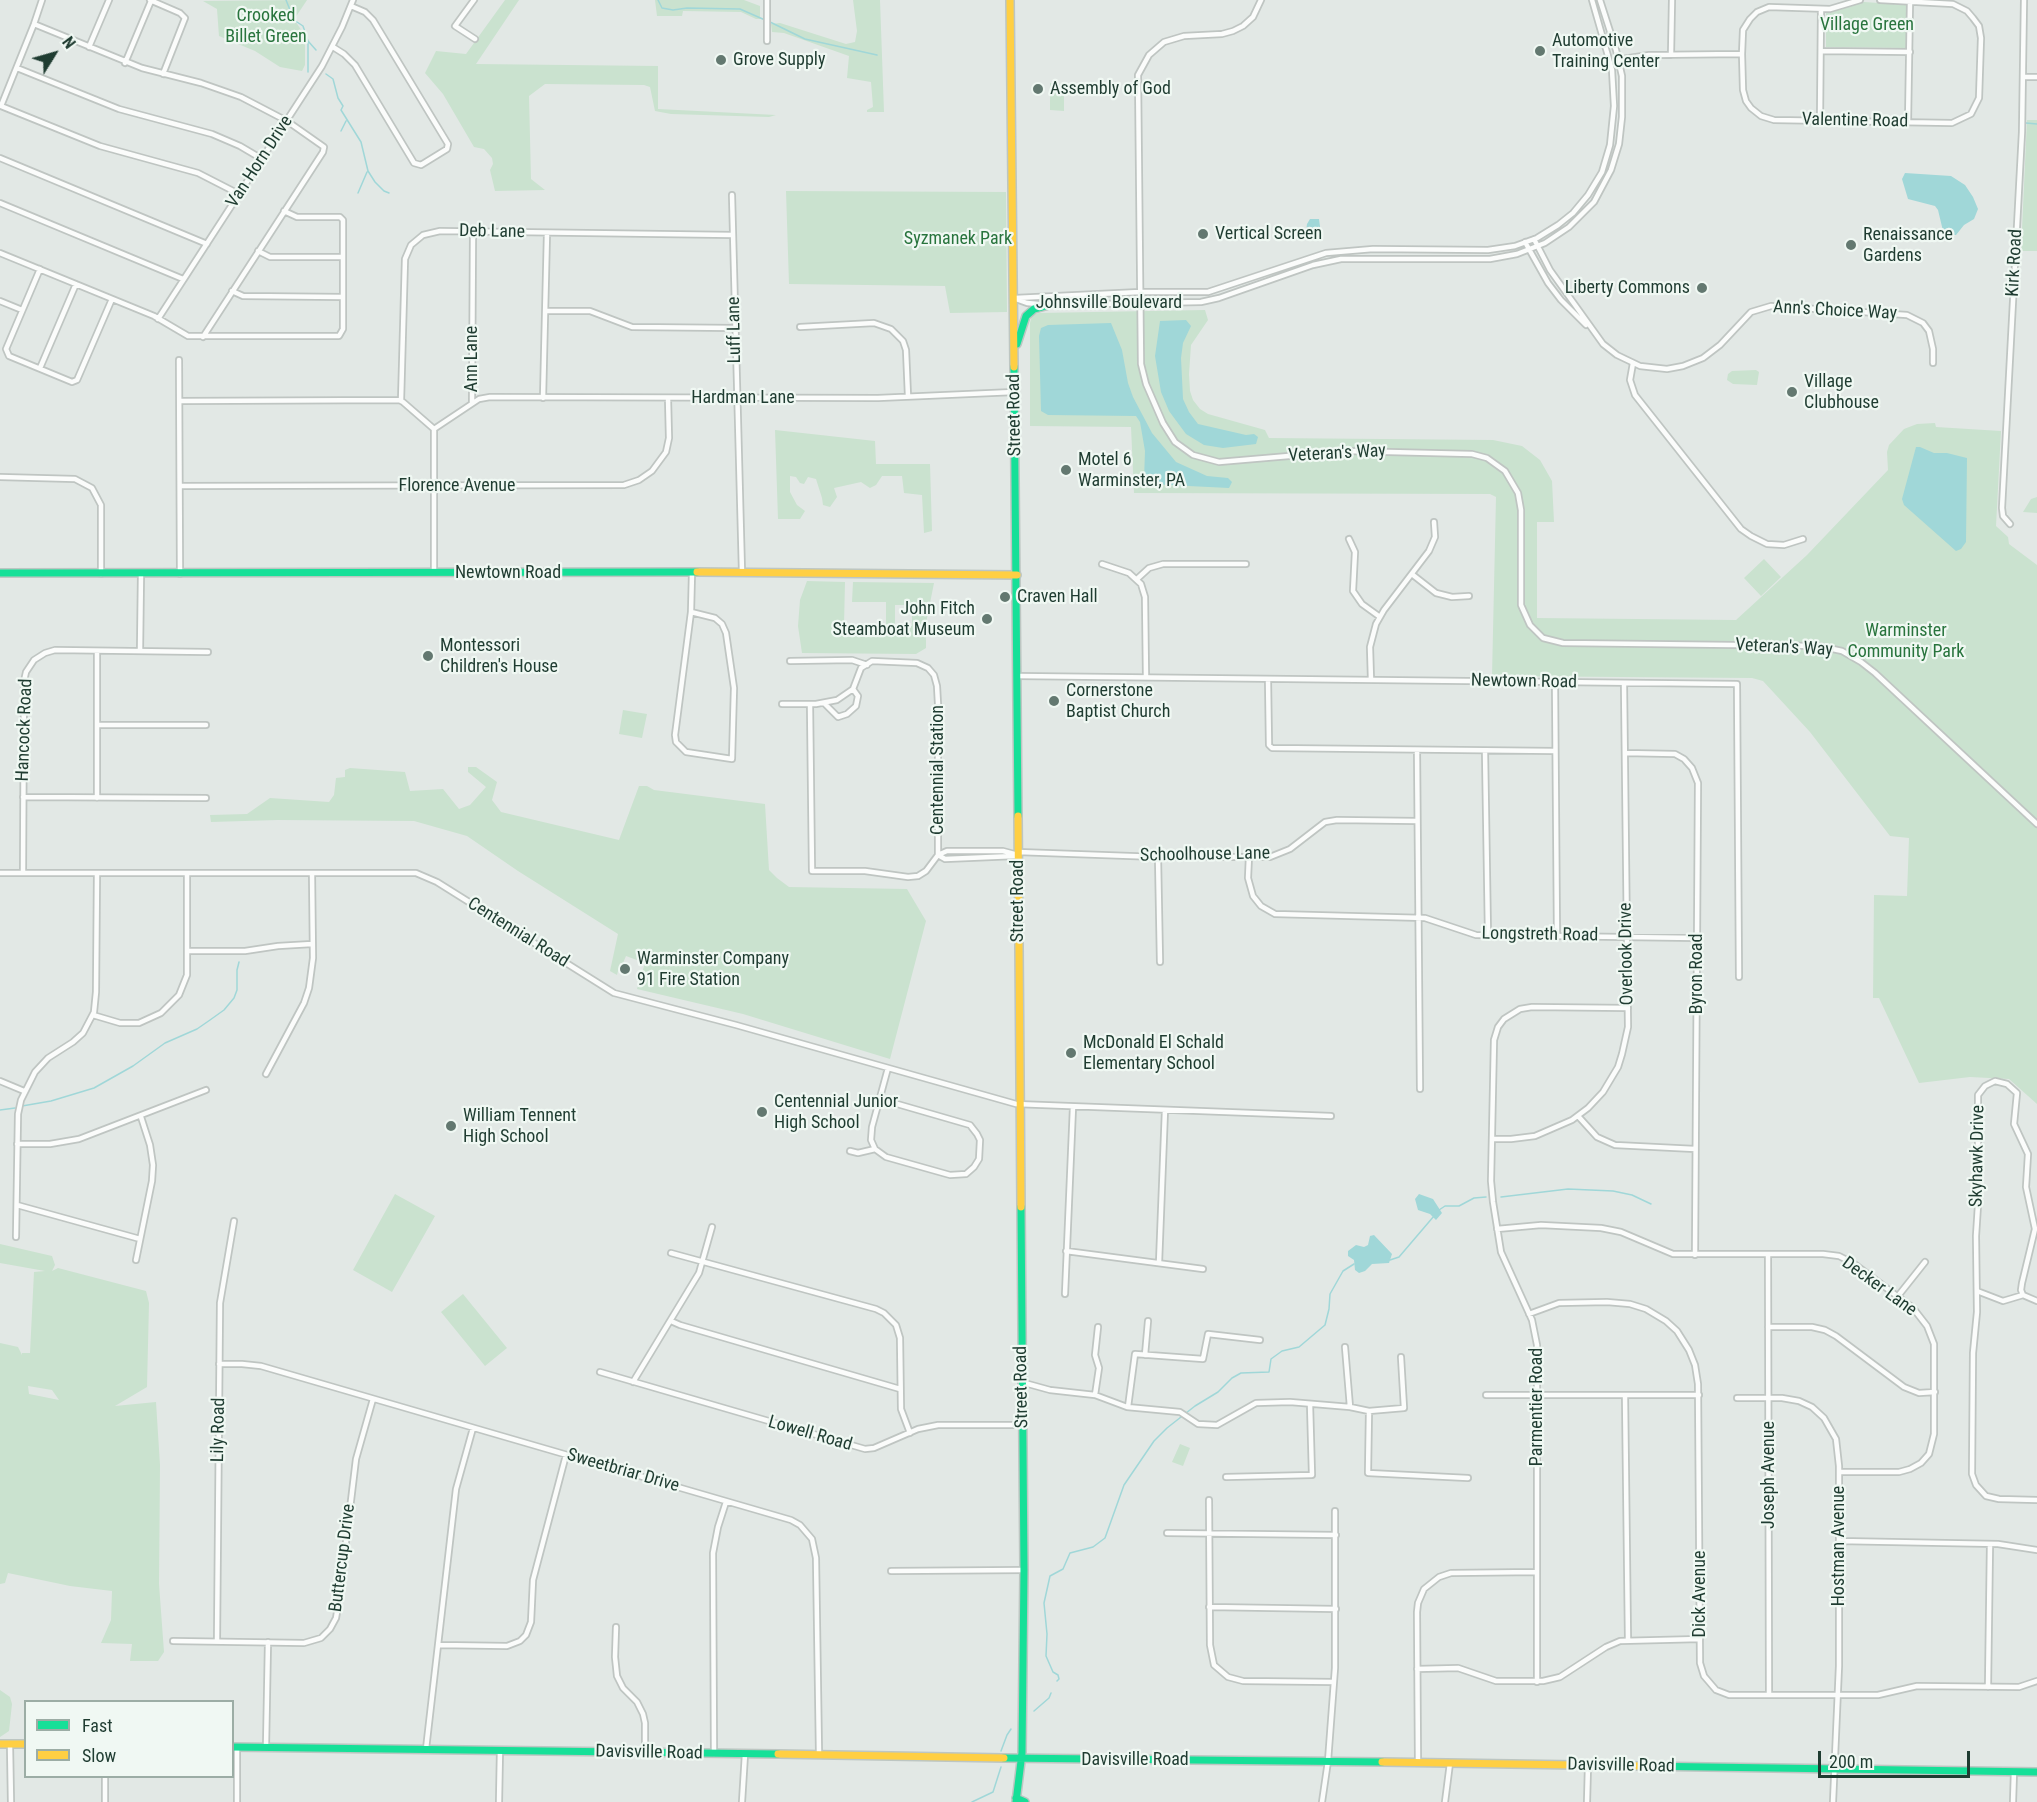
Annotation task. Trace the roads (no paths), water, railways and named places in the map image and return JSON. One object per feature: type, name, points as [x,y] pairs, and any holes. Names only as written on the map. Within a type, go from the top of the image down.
[{"type":"street","points":[[42,0],[1,107],[100,146],[198,173],[239,194]]},
{"type":"street","points":[[89,47],[109,0]]},
{"type":"street","points":[[125,63],[151,0],[180,13],[185,18],[163,74]]},
{"type":"street","name":"Van Horn Drive","points":[[158,319],[333,48],[353,0]]},
{"type":"street","points":[[474,0],[455,26],[475,39]]},
{"type":"street","points":[[767,0],[767,41]]},
{"type":"street","name":"Street Road","points":[[1010,0],[1017,575],[1024,1570],[1021,1759],[1016,1800]]},
{"type":"street","name":"Veteran's Way","points":[[1262,0],[1253,17],[1240,28],[1222,34],[1184,36],[1168,40],[1151,51],[1139,70],[1137,80],[1140,357],[1145,379],[1167,430],[1175,441],[1193,455],[1211,461],[1227,462],[1347,451],[1480,455],[1499,466],[1514,482],[1520,502],[1521,605],[1530,625],[1544,638],[1563,643],[1827,646],[1848,653],[1881,679],[2037,824]]},
{"type":"street","name":"Johnsville Boulevard","points":[[1013,298],[1140,292],[1208,292],[1309,257],[1347,250],[1488,250],[1515,246],[1534,239],[1551,230],[1573,213],[1588,195],[1602,172],[1610,145],[1614,87],[1610,60],[1592,0]]},
{"type":"street","name":"Johnsville Boulevard","points":[[1013,298],[1027,303],[1049,304],[1191,302],[1210,300],[1313,265],[1341,259],[1499,258],[1537,247],[1562,232],[1582,215],[1604,186],[1619,144],[1622,86],[1618,59],[1600,0]]},
{"type":"street","points":[[1671,55],[1672,0]]},
{"type":"street","name":"Valentine Road","points":[[1860,0],[1830,9],[1773,7],[1761,10],[1750,19],[1742,34],[1744,96],[1748,105],[1758,115],[1774,120],[1952,123],[1960,121],[1974,111],[1979,98],[1981,38],[1980,29],[1967,11],[1958,6],[1880,0]]},
{"type":"street","name":"Kirk Road","points":[[2010,524],[2003,516],[2002,508],[2024,77],[2024,0]]},
{"type":"street","points":[[1908,122],[1910,2]]},
{"type":"street","points":[[333,48],[345,54],[355,65],[416,165],[421,165],[445,151],[448,144],[373,20],[365,12],[351,6]]},
{"type":"street","points":[[1820,120],[1821,9]]},
{"type":"street","points":[[34,24],[125,63],[225,90],[287,121],[324,147],[323,152],[203,337]]},
{"type":"street","points":[[1821,51],[1910,52]]},
{"type":"street","points":[[1610,60],[1649,55],[1742,54]]},
{"type":"street","points":[[17,68],[119,109],[212,134],[262,159]]},
{"type":"street","points":[[2024,77],[2037,77]]},
{"type":"street","points":[[0,158],[207,244]]},
{"type":"street","name":"Luff Lane","points":[[732,195],[742,572]]},
{"type":"street","points":[[0,203],[183,279]]},
{"type":"street","points":[[0,253],[158,319],[188,336],[337,336],[342,333],[344,297],[344,236],[341,219],[340,217],[297,217],[284,211]]},
{"type":"street","name":"Ann Lane","points":[[434,429],[472,403],[473,232]]},
{"type":"street","name":"Deb Lane","points":[[402,401],[406,253],[418,239],[429,233],[733,235]]},
{"type":"street","points":[[543,398],[546,233]]},
{"type":"street","name":"Ann's Choice Way","points":[[1534,239],[1593,331]]},
{"type":"street","name":"Ann's Choice Way","points":[[1525,243],[1543,277],[1561,300],[1611,351],[1633,363],[1658,369],[1690,364],[1708,355],[1720,345],[1751,312],[1771,306],[1907,315],[1919,320],[1929,331],[1934,349],[1933,363]]},
{"type":"street","points":[[258,251],[270,257],[343,257]]},
{"type":"street","points":[[40,269],[8,345],[6,352],[9,356],[75,381],[79,379],[112,299]]},
{"type":"street","points":[[40,368],[76,284]]},
{"type":"street","points":[[232,291],[243,296],[344,297]]},
{"type":"street","points":[[0,300],[22,310]]},
{"type":"street","points":[[1014,357],[1026,316],[1034,309],[1049,304]]},
{"type":"street","points":[[546,311],[590,311],[632,327],[735,328]]},
{"type":"street","points":[[800,327],[874,323],[891,329],[903,341],[906,350],[908,396]]},
{"type":"street","points":[[179,360],[180,574]]},
{"type":"street","points":[[1633,363],[1630,380],[1635,395],[1741,529],[1751,537],[1767,543],[1785,545],[1803,538]]},
{"type":"street","name":"Hardman Lane","points":[[472,403],[490,397],[737,398],[1014,392]]},
{"type":"street","name":"Florence Avenue","points":[[180,486],[618,485],[632,483],[652,471],[666,452],[669,438],[668,398]]},
{"type":"street","points":[[180,401],[402,401],[434,429],[434,573]]},
{"type":"street","points":[[0,477],[75,479],[92,488],[101,505],[101,574]]},
{"type":"street","points":[[1371,680],[1372,635],[1380,617],[1413,575],[1432,545],[1436,532],[1434,522]]},
{"type":"street","points":[[1349,539],[1355,552],[1353,591],[1362,604],[1380,617]]},
{"type":"street","points":[[1102,564],[1123,570],[1137,579],[1145,597],[1146,677]]},
{"type":"street","points":[[1137,579],[1149,568],[1163,564],[1246,564]]},
{"type":"street","name":"Newtown Road","points":[[0,573],[742,572],[1017,575]]},
{"type":"street","points":[[691,612],[715,618],[722,624],[726,633],[734,688],[732,759],[691,754],[676,742],[674,725],[691,612],[692,573]]},
{"type":"street","points":[[140,651],[141,574]]},
{"type":"street","points":[[1413,575],[1436,593],[1452,597],[1469,596]]},
{"type":"street","name":"Hancock Road","points":[[23,872],[24,681],[26,672],[36,658],[49,651],[208,652]]},
{"type":"street","points":[[97,651],[97,798]]},
{"type":"street","points":[[790,661],[852,660],[867,665]]},
{"type":"street","name":"Centennial Station","points":[[810,704],[812,871],[865,871],[908,878],[926,871],[938,855],[938,695],[934,675],[928,668],[917,663],[872,662],[867,665]]},
{"type":"street","points":[[782,704],[824,703],[837,700],[853,689],[861,668],[867,665]]},
{"type":"street","name":"Newtown Road","points":[[1017,676],[1737,684],[1739,977]]},
{"type":"street","points":[[1268,679],[1269,746],[1272,748],[1555,751]]},
{"type":"street","points":[[1555,683],[1557,936]]},
{"type":"street","name":"Overlook Drive","points":[[1492,1139],[1535,1136],[1566,1124],[1603,1092],[1618,1067],[1626,1038],[1628,1008],[1624,684]]},
{"type":"street","points":[[824,703],[838,717],[847,714],[856,706],[858,696],[853,689]]},
{"type":"street","points":[[97,725],[206,725]]},
{"type":"street","points":[[1417,750],[1420,1089]]},
{"type":"street","points":[[1485,751],[1488,935]]},
{"type":"street","name":"Byron Road","points":[[1625,753],[1675,754],[1688,763],[1696,773],[1698,783],[1695,1255]]},
{"type":"street","points":[[23,797],[206,798]]},
{"type":"street","name":"Schoolhouse Lane","points":[[1018,854],[1270,857],[1285,852],[1321,824],[1330,821],[1417,821]]},
{"type":"street","points":[[938,855],[947,851],[1003,850],[1018,854]]},
{"type":"street","points":[[938,855],[945,859],[1003,858],[1018,854]]},
{"type":"street","name":"Longstreth Road","points":[[1249,856],[1250,890],[1257,903],[1269,912],[1280,915],[1432,919],[1470,933],[1488,935],[1697,938]]},
{"type":"street","points":[[1158,857],[1160,962]]},
{"type":"street","name":"Centennial Road","points":[[0,873],[410,872],[424,876],[614,993],[1020,1105],[1331,1116]]},
{"type":"street","points":[[16,1237],[17,1144],[19,1108],[24,1090],[30,1078],[43,1063],[76,1039],[93,1015],[96,992],[97,873]]},
{"type":"street","points":[[266,1074],[308,993],[312,969],[312,873]]},
{"type":"street","points":[[93,1015],[120,1023],[144,1022],[161,1013],[182,990],[188,951],[188,874]]},
{"type":"street","points":[[188,951],[245,951],[312,944]]},
{"type":"street","name":"Parmentier Road","points":[[1537,1682],[1537,1340],[1529,1314],[1501,1252],[1497,1229],[1492,1187],[1494,1040],[1498,1027],[1509,1014],[1526,1007],[1628,1008]]},
{"type":"street","points":[[880,1099],[970,1125],[980,1140],[978,1159],[970,1172],[956,1176],[886,1157],[875,1149],[871,1134],[880,1099],[888,1068]]},
{"type":"street","points":[[0,1081],[24,1090]]},
{"type":"street","name":"Skyhawk Drive","points":[[2022,1294],[2022,1283],[2034,1229],[2026,1187],[2028,1154],[2014,1124],[2017,1093],[2007,1084],[1998,1081],[1984,1086],[1978,1095],[1973,1480],[1982,1493],[1992,1498],[2037,1500]]},
{"type":"street","points":[[17,1144],[50,1144],[79,1139],[206,1090]]},
{"type":"street","points":[[1065,1294],[1072,1107]]},
{"type":"street","points":[[1159,1263],[1165,1110]]},
{"type":"street","points":[[1578,1116],[1597,1137],[1615,1145],[1695,1149]]},
{"type":"street","points":[[136,1260],[152,1181],[153,1165],[150,1145],[141,1117]]},
{"type":"street","points":[[850,1151],[858,1153],[875,1149]]},
{"type":"street","points":[[16,1205],[140,1239]]},
{"type":"street","name":"Lily Road","points":[[217,1641],[220,1296],[234,1221]]},
{"type":"street","name":"Decker Lane","points":[[1497,1229],[1541,1225],[1601,1228],[1621,1232],[1667,1252],[1695,1255],[1823,1254],[1839,1256],[1853,1263],[1919,1313],[1932,1335],[1935,1392],[1933,1443],[1929,1454],[1921,1463],[1910,1469],[1899,1472],[1839,1472]]},
{"type":"street","points":[[633,1382],[699,1274],[712,1227]]},
{"type":"street","points":[[1066,1251],[1203,1269]]},
{"type":"street","points":[[671,1253],[884,1313],[893,1321],[898,1331],[901,1409],[910,1433]]},
{"type":"street","name":"Joseph Avenue","points":[[1768,1254],[1769,1695]]},
{"type":"street","points":[[1898,1296],[1925,1262]]},
{"type":"street","points":[[1977,1291],[2003,1301],[2022,1294],[2037,1301]]},
{"type":"street","name":"Dick Avenue","points":[[1529,1314],[1560,1303],[1614,1302],[1646,1309],[1666,1321],[1685,1343],[1695,1365],[1699,1395],[1701,1668],[1712,1687],[1729,1695],[1878,1695],[1917,1686],[2024,1687],[2037,1681]]},
{"type":"street","points":[[671,1321],[900,1389]]},
{"type":"street","points":[[1145,1355],[1148,1321]]},
{"type":"street","points":[[1095,1395],[1099,1368],[1095,1355],[1098,1327]]},
{"type":"street","points":[[1768,1327],[1812,1327],[1825,1330],[1904,1387],[1919,1393],[1935,1392]]},
{"type":"street","points":[[1128,1407],[1135,1354],[1203,1359],[1208,1334],[1260,1340]]},
{"type":"street","points":[[1345,1347],[1350,1407]]},
{"type":"street","points":[[1021,1382],[1050,1390],[1095,1395],[1128,1407],[1180,1412],[1198,1424],[1217,1425],[1256,1403],[1290,1401],[1369,1411],[1404,1408],[1401,1356]]},
{"type":"street","name":"Sweetbriar Drive","points":[[219,1364],[261,1366],[795,1522],[805,1529],[814,1544],[816,1558],[819,1753]]},
{"type":"street","name":"Lowell Road","points":[[600,1372],[865,1449],[874,1448],[910,1433],[938,1425],[1022,1425]]},
{"type":"street","points":[[1486,1395],[1699,1395]]},
{"type":"street","points":[[1625,1395],[1628,1640]]},
{"type":"street","name":"Hostman Avenue","points":[[1737,1398],[1799,1401],[1812,1407],[1824,1418],[1836,1439],[1839,1472],[1838,1695],[1833,1802]]},
{"type":"street","name":"Buttercup Drive","points":[[173,1641],[309,1642],[324,1636],[334,1624],[356,1460],[373,1399]]},
{"type":"street","points":[[1226,1477],[1312,1475],[1310,1404]]},
{"type":"street","points":[[1369,1411],[1368,1473],[1468,1478]]},
{"type":"street","points":[[426,1749],[456,1489],[473,1428]]},
{"type":"street","points":[[439,1645],[507,1646],[520,1641],[526,1635],[531,1622],[533,1580],[566,1455]]},
{"type":"street","points":[[1209,1500],[1211,1657],[1219,1671],[1228,1677],[1243,1681],[1334,1682]]},
{"type":"street","points":[[714,1754],[713,1553],[726,1502]]},
{"type":"street","points":[[1322,1802],[1328,1761],[1334,1682],[1335,1511]]},
{"type":"street","points":[[1167,1533],[1336,1535]]},
{"type":"street","points":[[1839,1541],[1990,1544],[2037,1550]]},
{"type":"street","points":[[1988,1687],[1990,1544]]},
{"type":"street","points":[[891,1571],[1024,1570]]},
{"type":"street","points":[[1418,1763],[1418,1603],[1424,1589],[1433,1581],[1451,1573],[1537,1572]]},
{"type":"street","points":[[1209,1607],[1336,1609]]},
{"type":"street","points":[[616,1627],[617,1676],[623,1688],[637,1702],[643,1714],[645,1752]]},
{"type":"street","points":[[1417,1668],[1458,1668],[1496,1681],[1537,1682],[1560,1677],[1606,1647],[1628,1640],[1700,1639]]},
{"type":"street","points":[[266,1747],[268,1642]]},
{"type":"street","points":[[0,1744],[24,1744]]},
{"type":"street","points":[[10,1745],[10,1802]]},
{"type":"street","points":[[235,1747],[237,1802]]},
{"type":"street","name":"Davisville Road","points":[[235,1747],[714,1754],[819,1753],[1021,1759],[1328,1761],[2037,1772]]},
{"type":"street","points":[[499,1802],[500,1750]]},
{"type":"street","points":[[742,1802],[745,1754]]},
{"type":"street","points":[[1445,1802],[1450,1763]]},
{"type":"street","points":[[1587,1802],[1588,1766]]},
{"type":"street","points":[[2013,1802],[2014,1771]]},
{"type":"street","points":[[105,1778],[105,1802]]},
{"type":"street","points":[[1016,1800],[1025,1802]]},
{"type":"water","points":[[1905,173],[1951,176],[1965,185],[1978,209],[1974,219],[1964,225],[1956,235],[1944,235],[1935,206],[1908,199],[1902,179]]},
{"type":"water","points":[[1310,219],[1319,219],[1321,234],[1305,239],[1307,224]]},
{"type":"water","points":[[1186,320],[1191,326],[1183,343],[1181,358],[1183,399],[1189,412],[1198,424],[1246,435],[1254,434],[1258,437],[1256,444],[1223,448],[1204,445],[1186,434],[1169,411],[1161,392],[1155,356],[1160,321]]},
{"type":"water","points":[[1111,323],[1122,350],[1133,397],[1152,433],[1176,462],[1207,476],[1228,478],[1232,482],[1229,488],[1148,484],[1144,480],[1145,451],[1140,422],[1136,416],[1048,415],[1041,411],[1039,336],[1041,328],[1048,325]]},
{"type":"water","points":[[1916,447],[1934,453],[1947,453],[1967,458],[1966,542],[1961,549],[1956,551],[1904,505],[1902,499]]},
{"type":"water","points":[[1419,1194],[1433,1199],[1442,1213],[1436,1220],[1430,1214],[1418,1210],[1415,1199]]},
{"type":"water","points":[[1374,1235],[1392,1254],[1389,1263],[1372,1264],[1359,1273],[1355,1270],[1354,1260],[1348,1256],[1348,1251],[1356,1245],[1364,1247],[1368,1245],[1370,1236]]},
{"type":"waterway","points":[[286,0],[294,20],[303,26],[308,41],[316,50]]},
{"type":"waterway","points":[[658,0],[662,8],[673,10],[740,9],[765,20]]},
{"type":"waterway","points":[[770,22],[805,39],[877,55]]},
{"type":"waterway","points":[[308,43],[308,72]]},
{"type":"waterway","points":[[326,74],[333,79],[338,98],[343,106],[341,110],[361,142],[368,171],[375,182],[389,193]]},
{"type":"waterway","points":[[341,131],[346,121]]},
{"type":"waterway","points":[[2026,123],[2037,124]]},
{"type":"waterway","points":[[358,193],[367,172]]},
{"type":"waterway","points":[[22,1106],[51,1101],[94,1088],[133,1066],[165,1043],[197,1029],[224,1010],[234,998],[237,990],[239,962]]},
{"type":"waterway","points":[[0,1110],[15,1108]]},
{"type":"waterway","points":[[1501,1197],[1568,1189],[1613,1191],[1632,1195],[1651,1204]]},
{"type":"waterway","points":[[1439,1210],[1445,1206],[1459,1206],[1474,1198],[1486,1197]]},
{"type":"waterway","points":[[1390,1260],[1399,1257],[1434,1216]]},
{"type":"waterway","points":[[1057,1681],[1058,1675],[1053,1672],[1046,1656],[1047,1634],[1044,1603],[1050,1576],[1063,1569],[1070,1553],[1093,1547],[1105,1538],[1124,1485],[1154,1441],[1167,1428],[1241,1373],[1269,1372],[1271,1359],[1282,1351],[1299,1347],[1325,1325],[1330,1294],[1343,1271],[1354,1264]]},
{"type":"waterway","points":[[1034,1711],[1049,1698],[1051,1693]]},
{"type":"waterway","points":[[1001,1751],[1011,1729]]},
{"type":"waterway","points":[[972,1802],[993,1792],[1001,1767]]},
{"type":"place","name":"Automotive Training Center","points":[[1540,51]]},
{"type":"place","name":"Grove Supply","points":[[721,60]]},
{"type":"place","name":"Assembly of God","points":[[1038,89]]},
{"type":"place","name":"Vertical Screen","points":[[1203,234]]},
{"type":"place","name":"Renaissance Gardens","points":[[1851,245]]},
{"type":"place","name":"Liberty Commons","points":[[1702,288]]},
{"type":"place","name":"Village Clubhouse","points":[[1792,392]]},
{"type":"place","name":"Motel 6 Warminster, PA","points":[[1066,470]]},
{"type":"place","name":"Craven Hall","points":[[1005,597]]},
{"type":"place","name":"John Fitch Steamboat Museum","points":[[987,619]]},
{"type":"place","name":"Montessori Children's House","points":[[428,656]]},
{"type":"place","name":"Cornerstone Baptist Church","points":[[1054,701]]},
{"type":"place","name":"Warminster Company 91 Fire Station","points":[[625,969]]},
{"type":"place","name":"McDonald El Schald Elementary School","points":[[1071,1053]]},
{"type":"place","name":"Centennial Junior High School","points":[[762,1112]]},
{"type":"place","name":"William Tennent High School","points":[[451,1126]]},
{"type":"park label","name":"Village Green","points":[[1867,25]]},
{"type":"park label","name":"Crooked Billet Green","points":[[266,26]]},
{"type":"park label","name":"Syzmanek Park","points":[[958,239]]},
{"type":"park label","name":"Warminster Community Park","points":[[1906,641]]}]
